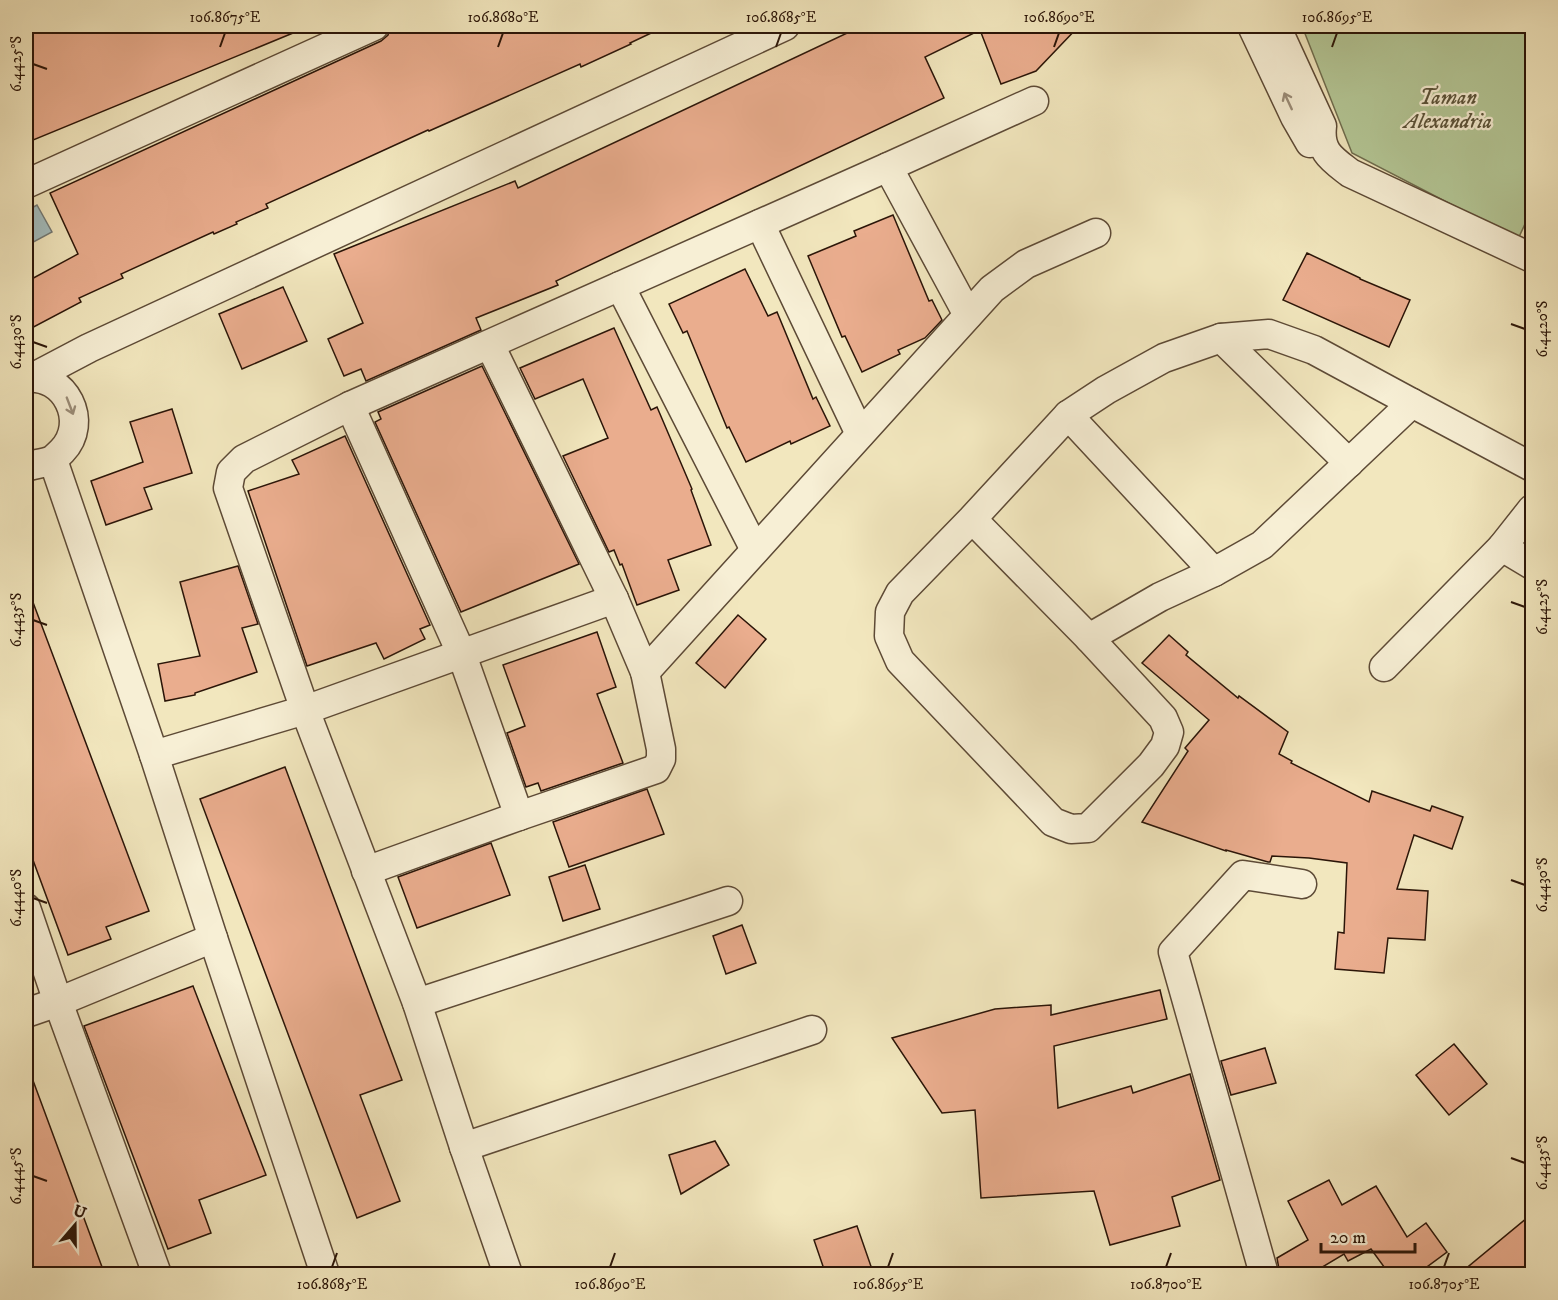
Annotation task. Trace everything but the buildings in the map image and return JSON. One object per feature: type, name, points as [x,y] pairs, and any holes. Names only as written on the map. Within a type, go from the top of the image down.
[{"type":"street","points":[[26,184],[375,26]]},
{"type":"street","points":[[30,377],[756,31],[785,26]]},
{"type":"street","points":[[1252,26],[1295,117],[1310,143],[1320,138]]},
{"type":"street","points":[[1275,26],[1322,126],[1320,138],[1328,156],[1350,172],[1531,253]]},
{"type":"street","points":[[508,1275],[417,1003],[305,710],[228,488],[231,472],[244,459],[350,406],[1034,101]]},
{"type":"street","points":[[888,167],[968,315]]},
{"type":"street","points":[[760,224],[860,434]]},
{"type":"street","points":[[645,672],[992,289],[1026,264],[1096,233]]},
{"type":"street","points":[[620,286],[755,550]]},
{"type":"street","points":[[972,519],[1089,638],[1163,718],[1169,732],[1165,746],[1151,765],[1088,828],[1071,829],[1053,822],[900,661],[889,636],[890,612],[900,593],[1068,415],[1106,390],[1164,358],[1221,338],[1269,334],[1314,350],[1533,467]]},
{"type":"street","points":[[1221,338],[1349,463]]},
{"type":"street","points":[[366,871],[656,769],[661,759],[661,749],[645,672],[614,599],[490,345]]},
{"type":"street","points":[[30,377],[55,384],[70,401],[75,422],[69,444],[39,462],[154,755],[325,1275]]},
{"type":"street","points":[[1089,638],[1160,597],[1214,572],[1263,545],[1412,404]]},
{"type":"street","points":[[350,406],[462,655],[519,816]]},
{"type":"street","points":[[1068,415],[1214,572]]},
{"type":"street","points":[[1384,667],[1502,547],[1533,509]]},
{"type":"street","points":[[1502,547],[1533,565]]},
{"type":"street","points":[[154,755],[305,710],[614,599]]},
{"type":"street","points":[[1264,1275],[1173,952],[1243,875],[1302,884]]},
{"type":"street","points":[[417,1003],[728,901]]},
{"type":"street","points":[[26,908],[157,1275]]},
{"type":"street","points":[[26,1013],[213,939]]},
{"type":"street","points":[[464,1147],[812,1030]]},
{"type":"green space","name":"Taman Alexandria","points":[[1302,26],[1532,26],[1532,209],[1518,239],[1352,153]]},
{"type":"water","points":[[37,205],[52,232],[26,246],[26,211]]}]
